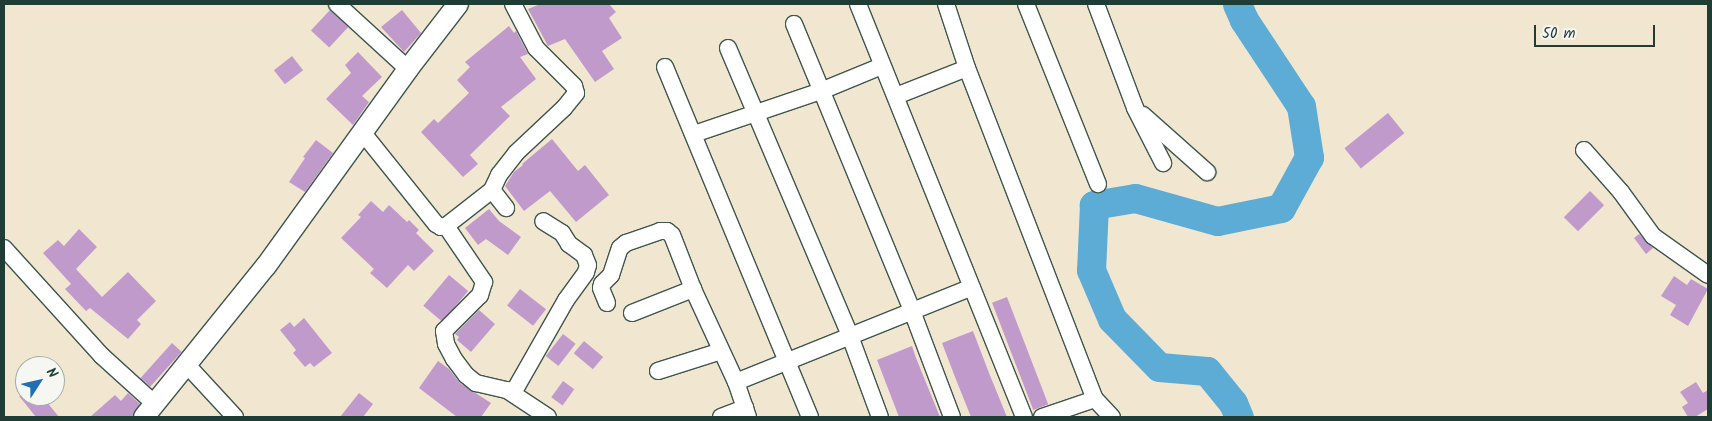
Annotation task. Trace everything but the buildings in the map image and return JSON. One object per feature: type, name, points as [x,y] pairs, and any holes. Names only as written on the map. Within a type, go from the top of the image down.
[{"type":"street","points":[[337,4],[408,69]]},
{"type":"street","points":[[4,248],[149,410],[187,365],[234,302],[266,266],[364,133],[408,69],[458,4]]},
{"type":"street","points":[[364,133],[436,224],[441,227],[446,226],[492,190],[499,175],[516,153],[564,108],[576,93],[574,86],[536,48],[513,4]]},
{"type":"street","points":[[858,4],[1024,417]]},
{"type":"street","points":[[946,4],[967,68],[1095,399],[1112,417]]},
{"type":"street","points":[[1026,4],[1098,184]]},
{"type":"street","points":[[1096,4],[1135,108],[1163,163]]},
{"type":"street","points":[[794,24],[912,311],[952,417]]},
{"type":"street","points":[[728,48],[754,114],[850,336],[880,417]]},
{"type":"street","points":[[665,66],[810,417]]},
{"type":"street","points":[[694,134],[821,91],[882,66]]},
{"type":"street","points":[[896,96],[967,68]]},
{"type":"street","points":[[1135,108],[1206,172]]},
{"type":"street","points":[[1584,150],[1621,192],[1654,236],[1708,275]]},
{"type":"street","points":[[492,190],[506,208]]},
{"type":"street","points":[[512,393],[566,300],[586,272],[588,265],[584,255],[569,244],[562,234],[543,221]]},
{"type":"street","points":[[446,226],[484,282],[480,295],[445,328],[446,344],[457,364],[470,378],[480,384],[503,388],[548,417]]},
{"type":"street","points":[[607,303],[601,288],[602,284],[611,275],[620,248],[626,243],[660,230],[667,231],[672,235],[693,289],[736,382],[746,413],[721,417]]},
{"type":"street","points":[[736,382],[972,286]]},
{"type":"street","points":[[632,313],[693,289]]},
{"type":"street","points":[[658,371],[722,351]]},
{"type":"street","points":[[187,365],[235,417]]},
{"type":"street","points":[[1042,417],[1095,399]]},
{"type":"waterway","points":[[1237,4],[1244,20],[1301,106],[1309,157],[1281,208],[1217,221],[1135,198],[1094,205],[1091,270],[1112,319],[1159,367],[1207,371],[1233,403],[1239,417]]}]
